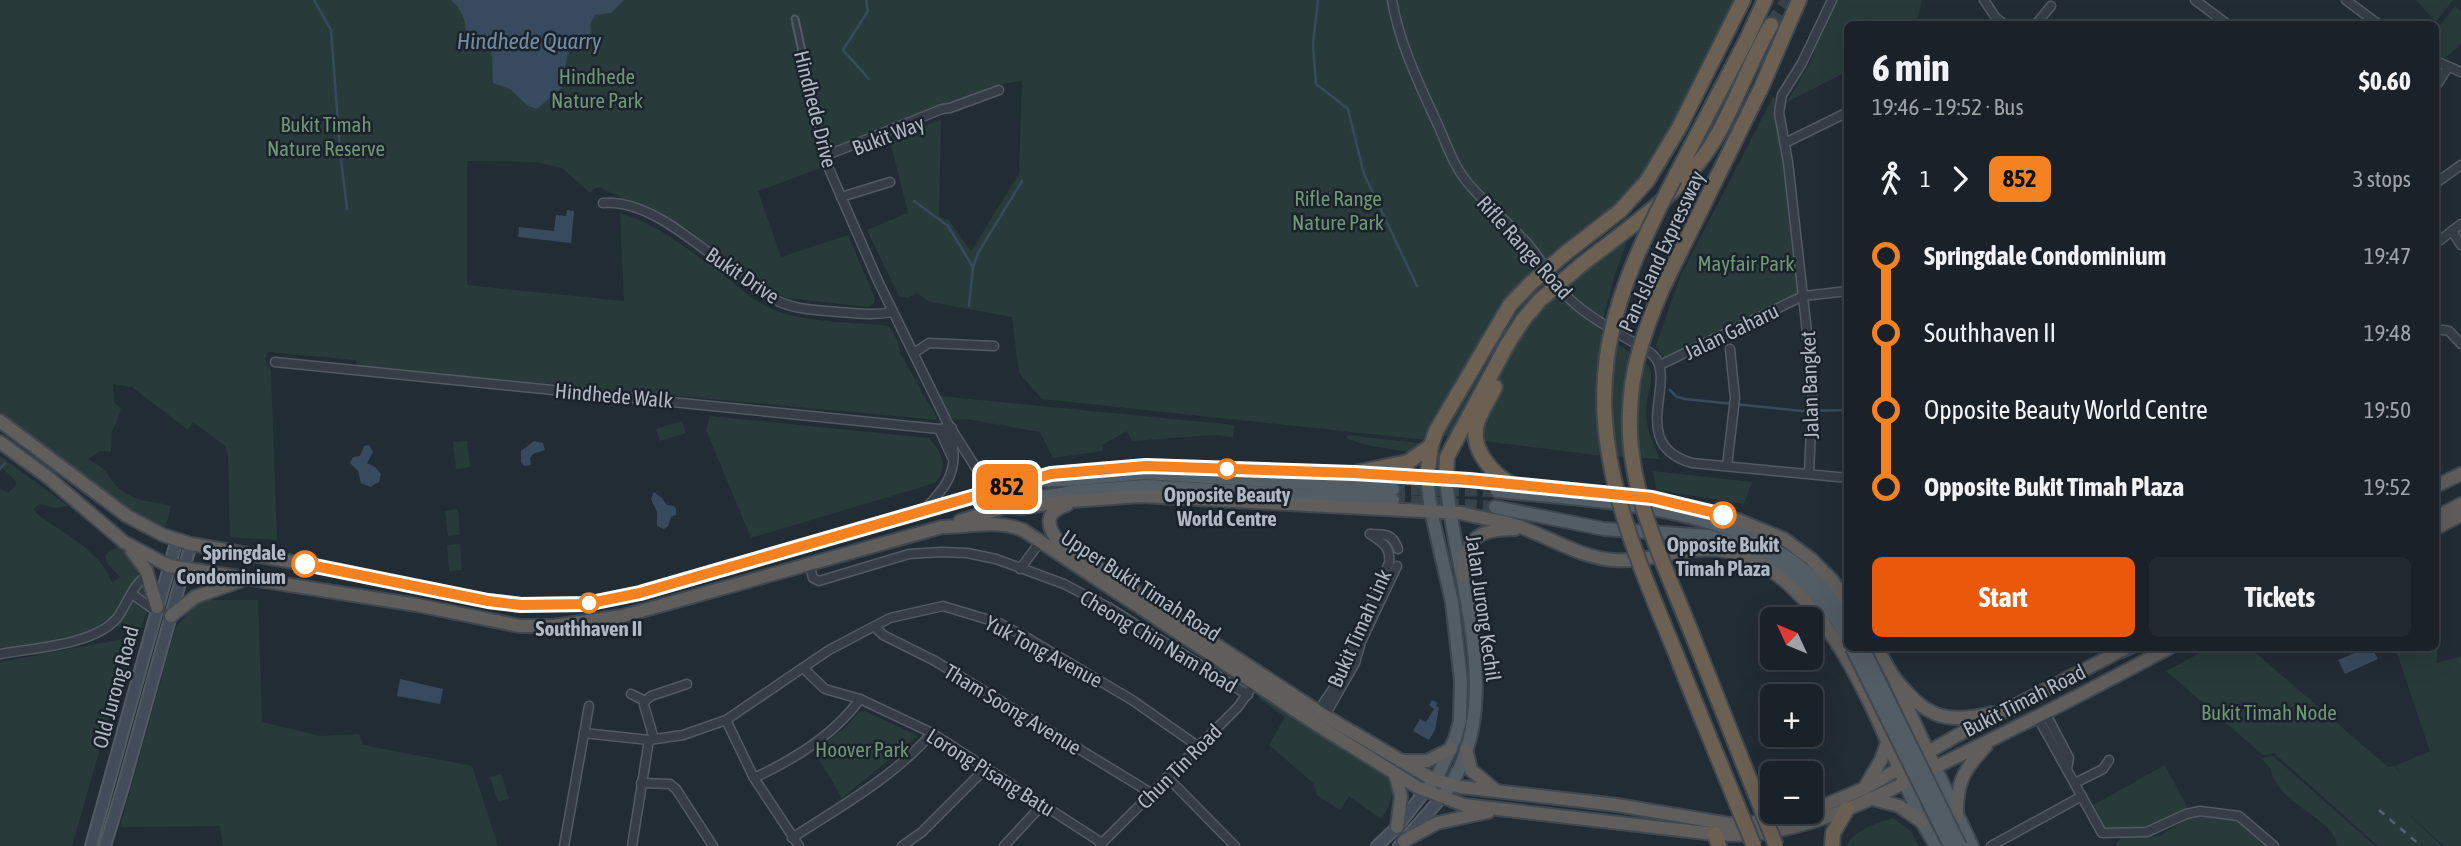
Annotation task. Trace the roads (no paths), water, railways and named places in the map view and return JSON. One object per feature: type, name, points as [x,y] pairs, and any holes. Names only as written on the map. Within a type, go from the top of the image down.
[{"type":"highway","points":[[1427,478],[1431,446],[1442,421],[1510,305],[1567,252],[1620,211],[1647,181],[1675,135],[1743,0]]},
{"type":"highway","name":"Pan-Island Expressway","points":[[1754,846],[1636,554],[1619,500],[1606,427],[1607,357],[1623,290],[1645,235],[1765,0]]},
{"type":"highway","name":"Pan-Island Expressway","points":[[1776,846],[1653,540],[1634,471],[1629,412],[1636,360],[1661,289],[1761,88],[1799,0]]},
{"type":"highway","points":[[1446,479],[1447,457],[1469,429],[1503,368],[1507,345],[1523,320],[1540,299],[1663,200],[1696,167],[1719,132],[1770,25]]},
{"type":"highway","points":[[0,421],[127,516],[177,539],[230,552],[322,567],[488,601],[531,605],[586,604],[640,593],[1051,474],[1146,466],[1354,473],[1511,484],[1652,498],[1738,520],[1794,546],[1832,580],[1844,596]]},
{"type":"highway","points":[[1469,429],[1484,458],[1499,477],[1511,484]]},
{"type":"highway","name":"Upper Bukit Timah Road","points":[[0,442],[50,478],[124,542],[169,566],[417,605],[520,626],[544,626],[623,616],[942,527],[1002,524],[1023,530],[1255,683],[1430,785],[1442,797],[1464,805],[1717,840],[1800,827],[1847,809],[1917,755],[2014,707]]},
{"type":"highway","points":[[1354,473],[1408,462],[1431,446]]},
{"type":"highway","points":[[2439,485],[2461,474]]},
{"type":"highway","points":[[942,527],[1005,507],[1021,508],[1140,496],[1484,517],[1526,529],[1593,557],[1613,560],[1632,560],[1707,549],[1726,551],[1750,559],[1785,582],[1814,611],[1853,671],[1905,782]]},
{"type":"highway","name":"Upper Bukit Timah Road","points":[[1080,500],[1059,507],[1052,514],[1050,531],[1059,542],[1318,719]]},
{"type":"highway","points":[[2439,516],[2460,513]]},
{"type":"highway","points":[[2439,526],[2460,513]]},
{"type":"highway","points":[[1463,576],[1467,551],[1473,540],[1481,534],[1494,529],[1526,529]]},
{"type":"highway","points":[[124,542],[143,564],[156,609]]},
{"type":"highway","points":[[230,552],[229,569],[242,578]]},
{"type":"highway","points":[[171,616],[195,597],[242,578]]},
{"type":"highway","points":[[531,605],[534,620],[544,626]]},
{"type":"highway","points":[[1879,651],[1903,696],[1917,755],[1935,767]]},
{"type":"highway","points":[[1894,676],[1917,704],[1934,715],[1980,716],[2014,707],[2120,651]]},
{"type":"highway","name":"Bukit Timah Road","points":[[1935,767],[2163,651]]},
{"type":"highway","points":[[1874,715],[1892,710],[1903,696]]},
{"type":"highway","points":[[1957,817],[1956,795],[1964,771],[1994,738]]},
{"type":"highway","points":[[1887,743],[1868,793],[1899,806],[1922,822]]},
{"type":"highway","points":[[1466,749],[1474,774],[1495,790]]},
{"type":"highway","points":[[1397,827],[1401,796],[1396,767],[1427,761],[1451,750]]},
{"type":"highway","name":"Upper Bukit Timah Road","points":[[1823,807],[1905,782],[1935,767]]},
{"type":"highway","name":"Upper Bukit Timah Road","points":[[1430,785],[1450,785],[1630,807],[1729,824],[1760,822]]},
{"type":"highway","points":[[1832,846],[1833,833],[1847,809]]},
{"type":"highway","points":[[1401,844],[1437,823],[1499,810]]},
{"type":"main road","points":[[1005,507],[1023,499],[1146,486],[1393,495],[1144,473],[1068,480],[1033,480]]},
{"type":"main road","name":"Jalan Jurong Kechil","points":[[1377,846],[1397,827],[1430,785],[1451,750],[1460,721],[1461,681],[1452,603],[1431,512],[1427,478]]},
{"type":"main road","name":"Jalan Jurong Kechil","points":[[1401,844],[1450,785],[1474,724],[1476,685],[1463,576],[1449,513],[1446,479]]},
{"type":"main road","points":[[1497,491],[1647,508],[1708,521],[1799,566],[1824,590],[1844,616]]},
{"type":"main road","points":[[1495,507],[1604,529],[1709,536],[1754,543],[1792,572],[1823,604],[1844,634]]},
{"type":"main road","name":"Old Jurong Road","points":[[91,846],[177,539]]},
{"type":"main road","name":"Old Jurong Road","points":[[105,846],[191,544]]},
{"type":"main road","points":[[1854,651],[1917,755],[1950,846]]},
{"type":"main road","points":[[1865,651],[1960,846]]},
{"type":"main road","points":[[1935,767],[1972,846]]},
{"type":"main road","points":[[1905,782],[1922,822],[1938,846]]},
{"type":"main road","points":[[1938,846],[1942,836],[1964,830]]},
{"type":"street","name":"Rifle Range Road","points":[[1392,0],[1398,26],[1422,90],[1462,176],[1490,209],[1525,242],[1572,301],[1649,352],[1660,365]]},
{"type":"street","name":"Jalan Gaharu","points":[[1803,296],[1779,113],[1782,94],[1806,55],[1832,0]]},
{"type":"street","points":[[1984,0],[2000,21]]},
{"type":"street","points":[[2195,0],[2223,21]]},
{"type":"street","points":[[2346,0],[2374,21]]},
{"type":"street","points":[[2038,21],[2051,6]]},
{"type":"street","name":"Hindhede Drive","points":[[794,19],[825,157],[892,312],[914,353],[946,427]]},
{"type":"street","points":[[2439,62],[2461,72]]},
{"type":"street","points":[[2439,81],[2448,66]]},
{"type":"street","name":"Bukit Way","points":[[825,157],[942,109],[999,90]]},
{"type":"street","points":[[1785,143],[1844,114]]},
{"type":"street","points":[[2439,181],[2460,166]]},
{"type":"street","name":"Hindhede Drive","points":[[841,197],[890,182]]},
{"type":"street","name":"Bukit Drive","points":[[603,203],[614,202],[632,207],[662,221],[690,238],[751,284],[793,307],[871,315],[892,312]]},
{"type":"street","points":[[2439,242],[2461,225]]},
{"type":"street","points":[[2452,231],[2461,245]]},
{"type":"street","name":"Jalan Gaharu","points":[[1660,365],[1803,296],[1844,291]]},
{"type":"street","name":"Jalan Bangket","points":[[1803,296],[1814,402],[1809,473]]},
{"type":"street","points":[[2439,329],[2449,331],[2461,344]]},
{"type":"street","points":[[914,353],[929,343],[994,346]]},
{"type":"street","points":[[1727,466],[1735,398],[1730,349]]},
{"type":"street","name":"Hindhede Walk","points":[[275,362],[946,427]]},
{"type":"street","points":[[1660,365],[1656,414],[1663,442],[1675,456],[1684,460],[1727,466],[1844,477]]},
{"type":"street","points":[[922,512],[950,479],[954,449],[946,427]]},
{"type":"street","points":[[946,427],[981,474],[993,483],[1006,487]]},
{"type":"street","name":"Bukit Timah Link","points":[[1318,719],[1339,680],[1389,563],[1387,545],[1370,534],[1387,534],[1394,538],[1398,549]]},
{"type":"street","points":[[1020,569],[1040,542]]},
{"type":"street","name":"Cheong Chin Nam Road","points":[[809,564],[813,578],[819,581],[909,554],[967,553],[996,559],[1064,584],[1108,607],[1248,695]]},
{"type":"street","points":[[1029,559],[1030,572]]},
{"type":"street","name":"Bukit Timah Link","points":[[1318,719],[1355,663],[1396,566]]},
{"type":"street","points":[[0,654],[99,634],[117,618],[139,582],[148,575]]},
{"type":"street","points":[[132,594],[156,609]]},
{"type":"street","name":"Yuk Tong Avenue","points":[[584,733],[651,740],[683,735],[726,720],[829,650],[890,618],[943,606],[988,619],[1024,636],[1132,700],[1199,747]]},
{"type":"street","name":"Tham Soong Avenue","points":[[875,627],[883,635],[935,661],[1151,793]]},
{"type":"street","name":"Lorong Pisang Batu","points":[[803,667],[825,689],[860,699],[932,733],[1101,845]]},
{"type":"street","name":"Chun Tin Road","points":[[1101,845],[1199,747],[1248,695],[1255,683]]},
{"type":"street","points":[[632,846],[641,783],[651,740],[645,701],[651,696],[687,684]]},
{"type":"street","points":[[631,694],[645,701]]},
{"type":"street","points":[[754,778],[775,768],[846,718],[860,699]]},
{"type":"street","points":[[564,846],[589,706]]},
{"type":"street","points":[[2041,714],[2102,833],[2147,832],[2186,814],[2200,811],[2239,816],[2274,846]]},
{"type":"street","points":[[726,720],[754,778],[799,846]]},
{"type":"street","points":[[792,838],[900,763],[932,733]]},
{"type":"street","points":[[2075,783],[2103,768],[2109,760]]},
{"type":"street","points":[[902,846],[922,832],[986,768]]},
{"type":"street","points":[[1167,777],[1235,846]]},
{"type":"street","points":[[641,783],[670,784],[676,789],[713,846]]},
{"type":"street","points":[[1991,846],[2082,796]]},
{"type":"street","points":[[1003,846],[1042,805]]},
{"type":"water","name":"Hindhede Quarry","points":[[451,0],[624,0],[611,13],[595,15],[590,25],[591,33],[584,39],[575,40],[568,52],[561,88],[537,109],[527,105],[510,89],[493,83],[492,55],[486,43],[475,44],[466,39],[463,17]]},
{"type":"water","points":[[567,210],[574,211],[571,243],[518,237],[519,227],[554,231],[556,215],[566,216]]},
{"type":"water","points":[[534,441],[543,443],[545,450],[533,454],[530,458],[531,465],[524,466],[521,462],[521,451]]},
{"type":"water","points":[[369,445],[373,452],[367,463],[381,474],[379,482],[370,487],[361,483],[358,471],[350,463],[353,457],[360,456],[364,446]]},
{"type":"water","points":[[654,492],[667,505],[676,509],[676,515],[671,517],[664,529],[657,526],[657,512],[651,499]]},
{"type":"water","points":[[2360,651],[2374,651],[2378,659],[2345,674],[2338,660]]},
{"type":"water","points":[[400,679],[443,689],[440,704],[397,696]]},
{"type":"water","points":[[1432,700],[1438,703],[1436,706],[1439,708],[1435,730],[1429,740],[1413,731],[1420,719],[1426,722],[1434,709],[1429,705]]},
{"type":"waterway","points":[[314,0],[331,30],[347,209]]},
{"type":"waterway","points":[[866,0],[868,11],[843,50],[869,79]]},
{"type":"waterway","points":[[1318,0],[1313,44],[1316,84],[1348,109],[1364,174],[1417,286]]},
{"type":"waterway","points":[[969,306],[973,267],[978,253],[1022,181]]},
{"type":"waterway","points":[[914,201],[948,226],[973,267]]},
{"type":"waterway","points":[[1670,390],[1677,397],[1685,399],[1802,411],[1844,410]]},
{"type":"waterway","points":[[0,469],[5,463]]},
{"type":"waterway","points":[[2123,655],[2132,651]]},
{"type":"tunnel","points":[[1771,25],[1788,0]]},
{"type":"tunnel","points":[[1393,489],[1497,491]]},
{"type":"tunnel","points":[[1393,500],[1495,507]]},
{"type":"railway","points":[[2379,810],[2421,846]]},
{"type":"place","name":"Opposite Beauty World Centre","points":[[1227,469]]},
{"type":"place","name":"Opposite Bukit Timah Plaza","points":[[1723,515]]},
{"type":"place","name":"Springdale Condominium","points":[[305,564]]},
{"type":"place","name":"Southhaven II","points":[[589,603]]},
{"type":"park label","name":"Hindhede Nature Park","points":[[597,88]]},
{"type":"park label","name":"Bukit Timah Nature Reserve","points":[[326,136]]},
{"type":"park label","name":"Rifle Range Nature Park","points":[[1338,210]]},
{"type":"park label","name":"Mayfair Park","points":[[1746,263]]},
{"type":"park label","name":"Bukit Timah Node","points":[[2269,712]]},
{"type":"park label","name":"Hoover Park","points":[[862,749]]}]
